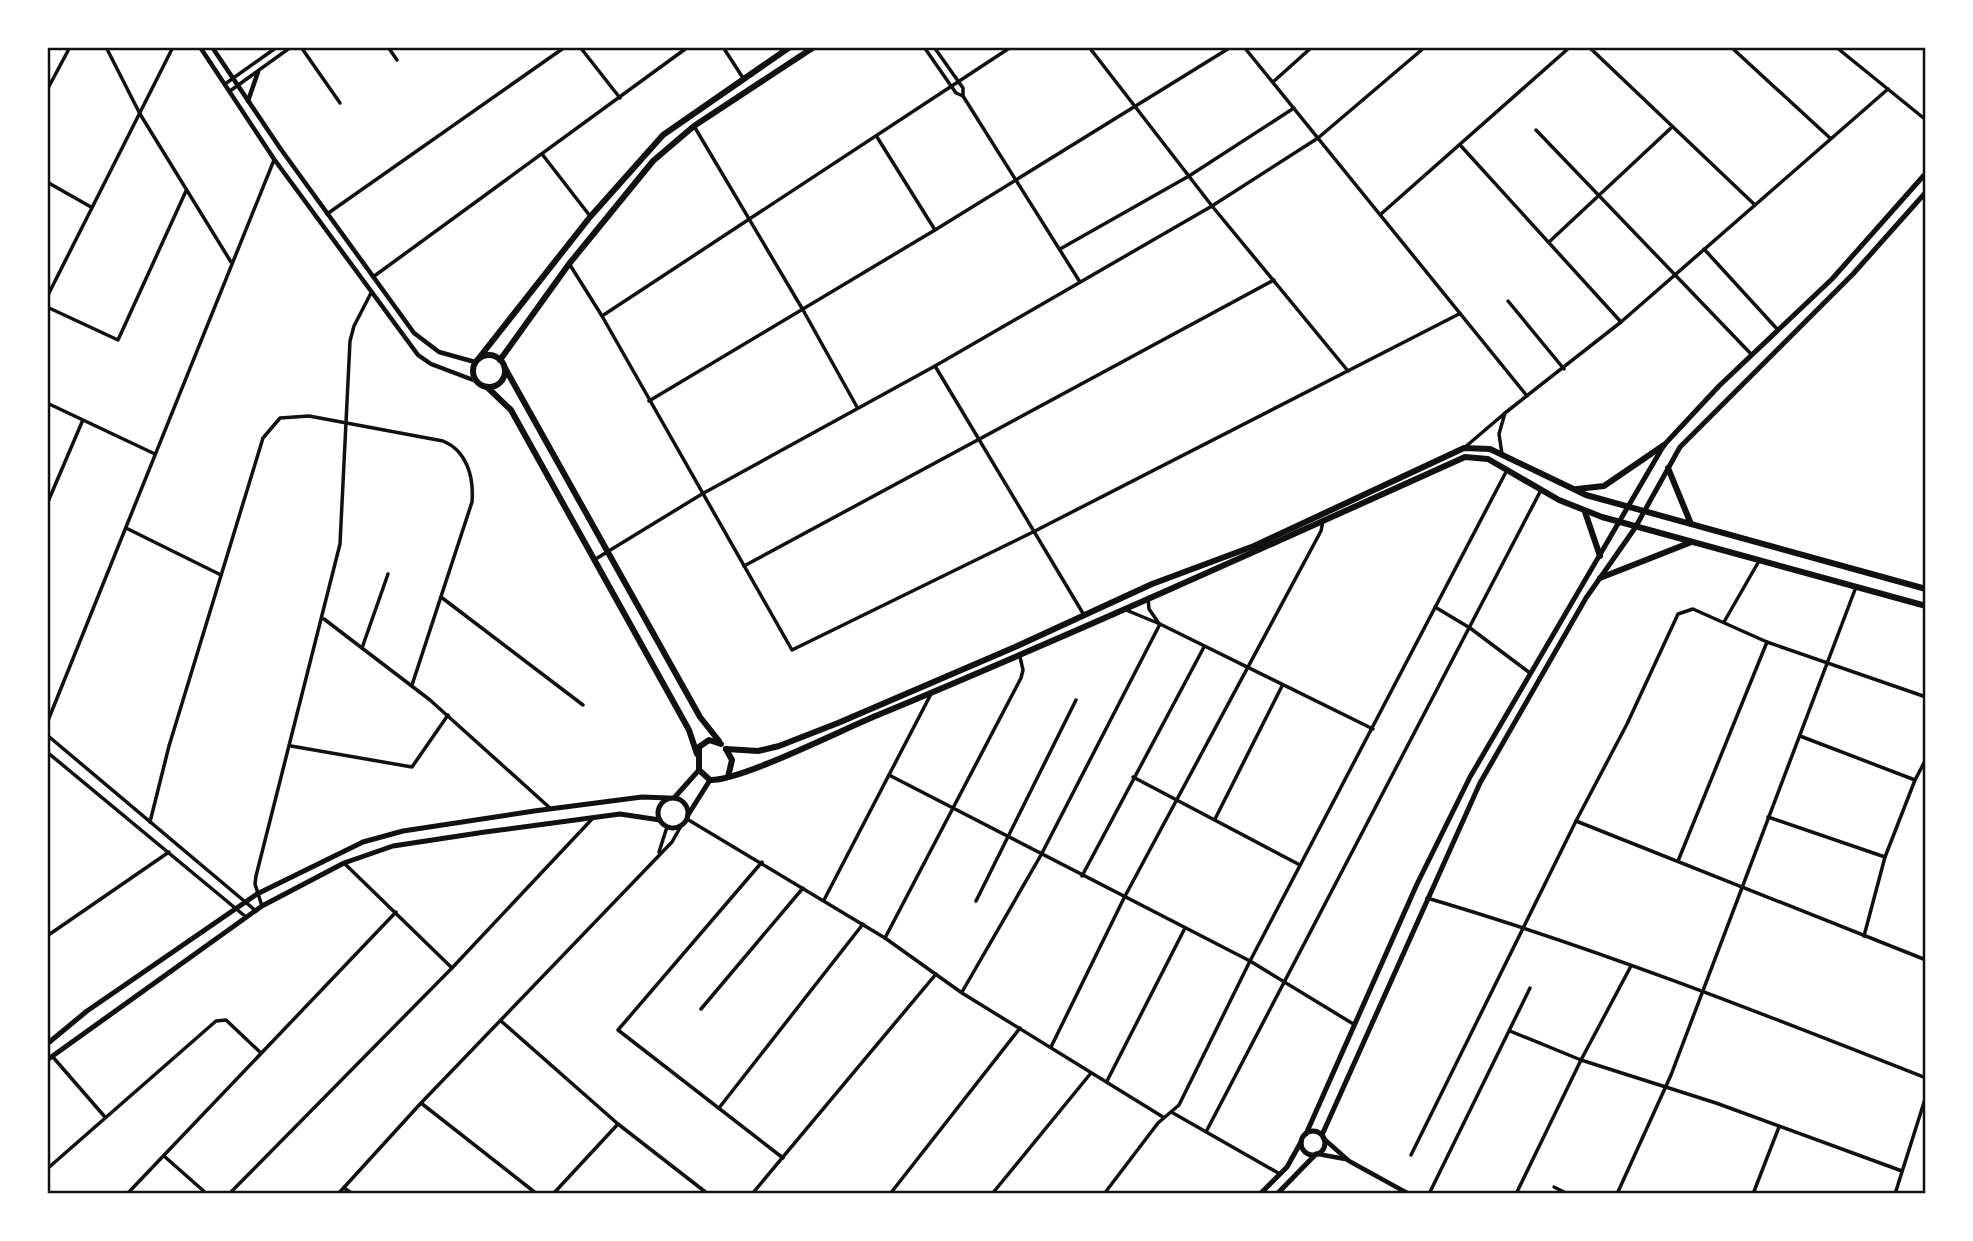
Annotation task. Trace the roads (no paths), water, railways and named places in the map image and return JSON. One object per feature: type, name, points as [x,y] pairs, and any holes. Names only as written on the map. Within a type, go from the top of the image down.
[{"type":"main road","points":[[710,780],[699,769],[689,730],[511,410],[487,387],[475,381],[473,371],[477,360],[590,217],[663,135],[790,47]]},
{"type":"main road","points":[[500,360],[569,264],[653,161],[694,126],[814,47]]},
{"type":"main road","points":[[1573,489],[1604,486],[1664,445],[1752,355],[1832,279],[1926,173]]},
{"type":"main road","points":[[1278,1194],[1323,1149],[1323,1137],[1480,783],[1600,579],[1635,528],[1680,447],[1703,421],[1788,342],[1926,192]]},
{"type":"main road","points":[[477,360],[493,355],[500,360],[700,717],[732,760],[728,776]]},
{"type":"main road","points":[[487,387],[502,380],[505,369]]},
{"type":"main road","points":[[1260,1194],[1280,1174],[1306,1134],[1464,789],[1664,445]]},
{"type":"main road","points":[[697,758],[704,741],[758,751],[779,746],[1015,647],[1152,584],[1254,546],[1464,448],[1484,448],[1502,454],[1573,489],[1645,511],[1926,589]]},
{"type":"main road","points":[[699,769],[658,810],[660,820],[667,827],[681,826],[710,780],[728,776],[931,694],[1148,597],[1257,552],[1465,457],[1488,459],[1585,512],[1635,528],[1926,606]]},
{"type":"main road","points":[[1668,468],[1691,524]]},
{"type":"main road","points":[[1585,512],[1600,556]]},
{"type":"main road","points":[[1600,579],[1690,543]]},
{"type":"main road","points":[[1015,647],[1019,655]]},
{"type":"main road","points":[[47,1044],[87,1011],[257,894],[351,847],[380,836],[642,797],[671,798],[686,806],[688,817]]},
{"type":"main road","points":[[534,811],[535,826]]},
{"type":"main road","points":[[50,1058],[262,906],[344,863],[393,846],[595,817],[620,814],[660,820]]},
{"type":"main road","points":[[1306,1134],[1312,1131],[1323,1137]]},
{"type":"main road","points":[[1301,1142],[1307,1153],[1317,1154]]},
{"type":"street","points":[[47,90],[70,47]]},
{"type":"street","points":[[106,47],[141,114],[231,262]]},
{"type":"street","points":[[47,297],[173,47]]},
{"type":"street","points":[[200,47],[274,159],[371,293],[424,360],[475,381]]},
{"type":"street","points":[[212,47],[327,214],[424,342],[439,352],[477,360]]},
{"type":"street","points":[[225,84],[277,47]]},
{"type":"street","points":[[230,91],[291,47]]},
{"type":"street","points":[[301,47],[340,103]]},
{"type":"street","points":[[388,47],[397,60]]},
{"type":"street","points":[[327,214],[565,47]]},
{"type":"street","points":[[580,47],[620,98]]},
{"type":"street","points":[[373,277],[688,47]]},
{"type":"street","points":[[723,47],[743,78]]},
{"type":"street","points":[[923,47],[951,86],[963,96]]},
{"type":"street","points":[[934,47],[959,81],[963,96],[1080,282]]},
{"type":"street","points":[[602,316],[1011,47]]},
{"type":"street","points":[[1089,47],[1212,206],[1348,370]]},
{"type":"street","points":[[649,401],[935,230],[1231,47]]},
{"type":"street","points":[[1244,47],[1527,397]]},
{"type":"street","points":[[1273,82],[1312,47]]},
{"type":"street","points":[[594,560],[702,494],[935,366],[1212,206],[1318,138],[1425,47]]},
{"type":"street","points":[[1381,214],[1570,47]]},
{"type":"street","points":[[1589,47],[1671,128],[1755,205]]},
{"type":"street","points":[[1731,47],[1830,138]]},
{"type":"street","points":[[1836,47],[1926,120]]},
{"type":"street","points":[[248,102],[258,72]]},
{"type":"street","points":[[1464,448],[1483,429],[1621,323],[1888,89]]},
{"type":"street","points":[[1060,249],[1189,176],[1294,108]]},
{"type":"street","points":[[694,126],[857,407]]},
{"type":"street","points":[[1549,242],[1671,128]]},
{"type":"street","points":[[1536,130],[1752,355]]},
{"type":"street","points":[[877,137],[935,230]]},
{"type":"street","points":[[1461,146],[1621,323]]},
{"type":"street","points":[[542,154],[590,217]]},
{"type":"street","points":[[47,723],[274,159]]},
{"type":"street","points":[[47,182],[91,207]]},
{"type":"street","points":[[47,307],[118,340],[186,191]]},
{"type":"street","points":[[1704,249],[1778,331]]},
{"type":"street","points":[[569,264],[602,316],[788,647],[797,649],[1033,532],[1459,314]]},
{"type":"street","points":[[744,566],[1274,280]]},
{"type":"street","points":[[262,906],[255,884],[259,864],[324,619],[343,528],[350,341],[371,293]]},
{"type":"street","points":[[1508,301],[1564,369]]},
{"type":"street","points":[[935,366],[1084,615]]},
{"type":"street","points":[[47,403],[155,454]]},
{"type":"street","points":[[1502,454],[1499,434],[1505,413]]},
{"type":"street","points":[[150,822],[263,438],[280,418],[293,415],[347,422],[443,441],[454,446],[470,472],[472,502],[412,685]]},
{"type":"street","points":[[47,504],[83,422]]},
{"type":"street","points":[[1104,1194],[1164,1117],[1173,1113],[1507,470]]},
{"type":"street","points":[[1207,1130],[1541,490]]},
{"type":"street","points":[[1051,1046],[1124,898],[1321,531],[1323,521]]},
{"type":"street","points":[[126,528],[221,575]]},
{"type":"street","points":[[1724,622],[1759,561]]},
{"type":"street","points":[[362,648],[388,574]]},
{"type":"street","points":[[1617,1194],[1666,1086],[1856,587]]},
{"type":"street","points":[[441,597],[583,705]]},
{"type":"street","points":[[1148,597],[1149,609],[1160,624]]},
{"type":"street","points":[[1435,607],[1470,628],[1530,673]]},
{"type":"street","points":[[1121,609],[1160,624],[1373,729]]},
{"type":"street","points":[[1411,1155],[1576,821],[1627,724],[1674,620],[1685,610],[1693,609],[1827,665],[1926,697]]},
{"type":"street","points":[[324,619],[412,685],[552,810]]},
{"type":"street","points":[[962,993],[1041,855],[1160,624]]},
{"type":"street","points":[[1678,862],[1767,642]]},
{"type":"street","points":[[1082,876],[1204,647]]},
{"type":"street","points":[[885,938],[1021,678],[1023,665],[1019,655]]},
{"type":"street","points":[[1215,820],[1282,686]]},
{"type":"street","points":[[824,900],[931,694]]},
{"type":"street","points":[[976,901],[1076,700]]},
{"type":"street","points":[[291,746],[412,766],[447,715]]},
{"type":"street","points":[[47,735],[256,911]]},
{"type":"street","points":[[1800,736],[1915,780]]},
{"type":"street","points":[[47,752],[246,917]]},
{"type":"street","points":[[1864,936],[1885,858],[1915,780],[1926,759]]},
{"type":"street","points":[[889,775],[1250,961],[1354,1025]]},
{"type":"street","points":[[1133,777],[1300,865]]},
{"type":"street","points":[[229,1194],[452,968],[595,817]]},
{"type":"street","points":[[688,817],[885,938],[962,993],[1164,1117]]},
{"type":"street","points":[[1768,817],[1885,858]]},
{"type":"street","points":[[1576,821],[1926,960]]},
{"type":"street","points":[[338,1194],[421,1103],[672,842],[681,826]]},
{"type":"street","points":[[659,854],[667,827]]},
{"type":"street","points":[[47,936],[169,852]]},
{"type":"street","points":[[762,862],[618,1030],[783,1157]]},
{"type":"street","points":[[344,863],[452,968]]},
{"type":"street","points":[[701,1009],[803,888]]},
{"type":"street","points":[[1427,898],[1525,927],[1702,990],[1926,1078]]},
{"type":"street","points":[[127,1194],[396,912]]},
{"type":"street","points":[[719,1108],[863,924]]},
{"type":"street","points":[[1107,1081],[1185,928]]},
{"type":"street","points":[[1516,1194],[1631,965]]},
{"type":"street","points":[[752,1194],[936,974]]},
{"type":"street","points":[[1429,1194],[1530,988]]},
{"type":"street","points":[[47,1169],[216,1021],[226,1020],[261,1053]]},
{"type":"street","points":[[501,1021],[618,1124],[708,1194]]},
{"type":"street","points":[[890,1194],[1020,1028]]},
{"type":"street","points":[[1510,1031],[1581,1060],[1666,1086],[1902,1171]]},
{"type":"street","points":[[50,1058],[105,1117]]},
{"type":"street","points":[[992,1194],[1091,1073]]},
{"type":"street","points":[[1895,1194],[1926,1096]]},
{"type":"street","points":[[421,1103],[537,1194]]},
{"type":"street","points":[[1173,1113],[1280,1174]]},
{"type":"street","points":[[553,1194],[618,1124]]},
{"type":"street","points":[[1753,1194],[1779,1127]]},
{"type":"street","points":[[1323,1137],[1349,1161],[1409,1194]]},
{"type":"street","points":[[1317,1154],[1349,1161]]},
{"type":"street","points":[[164,1156],[207,1194]]},
{"type":"street","points":[[344,1188],[353,1194]]},
{"type":"street","points":[[1554,1188],[1568,1194]]}]
